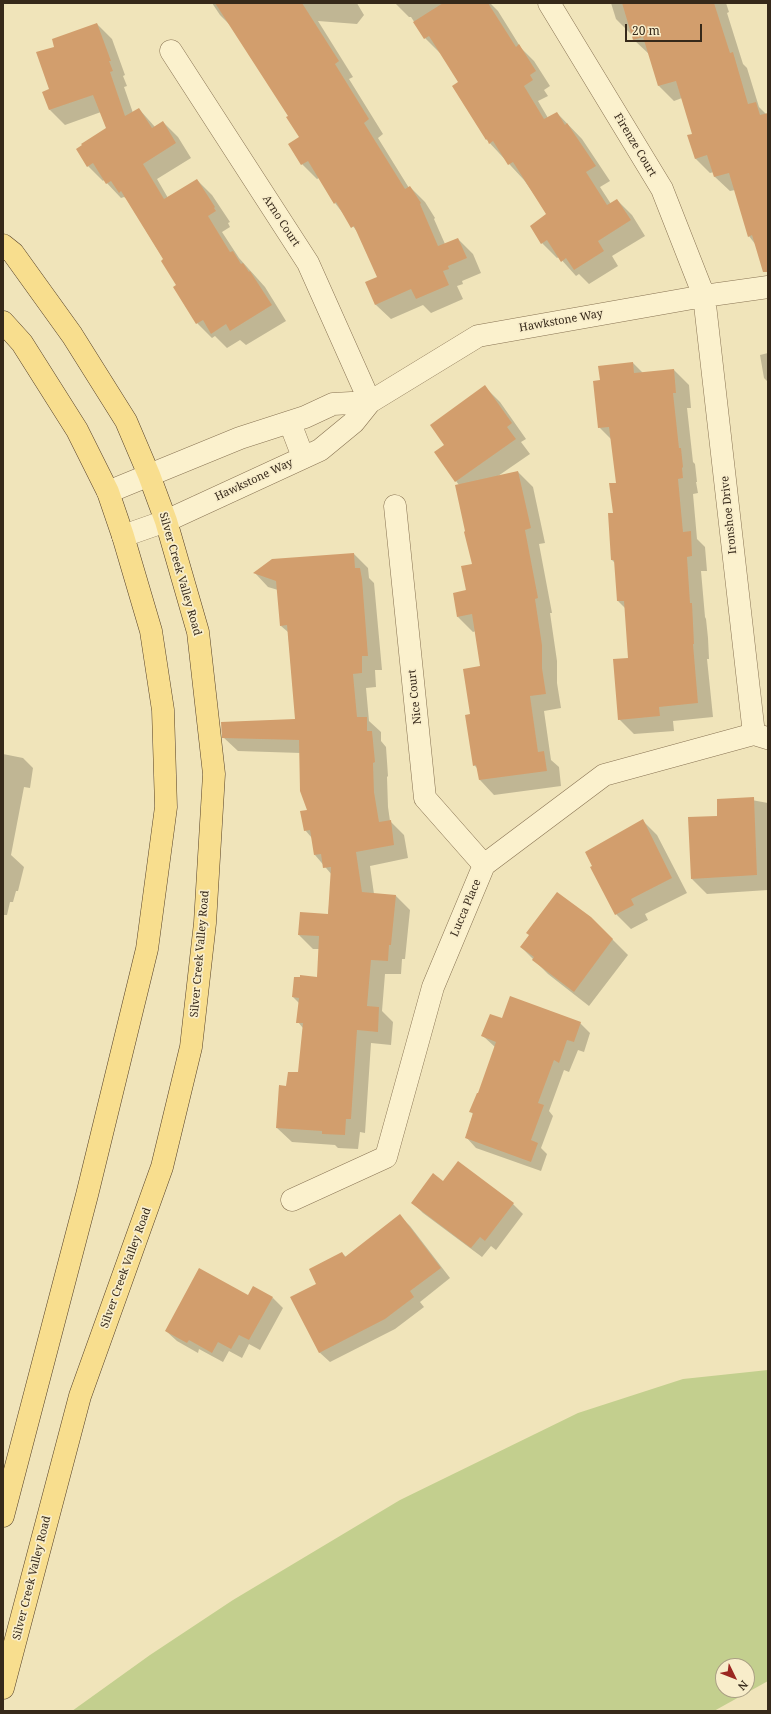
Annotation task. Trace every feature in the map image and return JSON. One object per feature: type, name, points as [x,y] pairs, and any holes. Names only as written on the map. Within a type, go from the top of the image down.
[{"type":"main road","name":"Silver Creek Valley Road","points":[[3,245],[13,253],[72,335],[126,421],[149,475],[166,521],[198,632],[214,774],[204,923],[192,1047],[162,1167],[80,1396],[3,1688]]},
{"type":"main road","points":[[3,322],[22,343],[77,430],[108,492],[123,536],[151,631],[163,710],[166,807],[147,949],[87,1195],[3,1516]]},
{"type":"street","name":"Firenze Court","points":[[549,3],[662,189],[704,296]]},
{"type":"street","name":"Arno Court","points":[[171,51],[308,263],[370,402]]},
{"type":"street","name":"Hawkstone Way","points":[[123,536],[166,521],[320,450],[354,422],[370,402],[478,336],[704,296],[768,287]]},
{"type":"street","name":"Ironshoe Drive","points":[[704,296],[761,736]]},
{"type":"street","name":"Hawkstone Way","points":[[108,492],[240,438],[290,423],[333,404],[370,402]]},
{"type":"street","points":[[290,423],[303,457]]},
{"type":"street","name":"Nice Court","points":[[395,506],[425,798],[484,865]]},
{"type":"street","name":"Lucca Place","points":[[292,1200],[386,1157],[433,987],[484,865],[604,775],[761,736]]},
{"type":"green space","points":[[768,1370],[768,1681],[755,1688],[755,1658],[715,1658],[715,1698],[737,1698],[714,1711],[72,1711],[150,1655],[233,1600],[400,1500],[578,1413],[683,1379]]},
{"type":"building","points":[[215,3],[302,3],[339,61],[335,64],[369,119],[364,123],[405,189],[410,186],[421,203],[420,204],[438,246],[458,238],[467,258],[448,266],[449,269],[443,271],[449,285],[416,299],[411,289],[375,305],[365,282],[377,277],[354,226],[351,228],[336,202],[334,204],[308,161],[301,165],[288,144],[299,137],[286,117],[288,116]]},
{"type":"building","points":[[443,3],[488,3],[516,47],[519,44],[536,71],[530,75],[533,80],[524,86],[544,119],[557,112],[565,125],[567,123],[596,166],[586,172],[607,205],[617,199],[631,220],[598,241],[604,251],[574,270],[566,258],[561,262],[547,240],[541,244],[530,226],[546,214],[513,162],[508,165],[493,141],[489,144],[487,139],[486,140],[452,86],[458,82],[429,36],[424,39],[413,22]]},
{"type":"building","points":[[622,3],[714,3],[730,53],[733,52],[748,104],[756,102],[760,115],[768,113],[768,272],[763,272],[752,235],[748,237],[729,173],[714,177],[707,155],[695,159],[687,135],[692,134],[676,81],[658,86],[643,37],[633,40]]},
{"type":"building","points":[[97,23],[111,61],[109,61],[113,71],[110,72],[125,116],[139,108],[152,128],[163,121],[176,143],[143,164],[164,199],[197,179],[215,207],[214,208],[216,211],[208,216],[230,252],[233,251],[241,264],[243,263],[249,272],[250,271],[272,305],[230,331],[226,324],[211,334],[203,320],[196,324],[173,287],[176,285],[161,261],[163,259],[121,191],[119,193],[111,181],[106,184],[93,163],[87,167],[76,149],[82,145],[81,144],[106,128],[93,95],[49,110],[42,92],[49,89],[36,52],[54,47],[52,39]]},
{"type":"building","points":[[633,362],[634,373],[674,369],[676,393],[673,393],[679,448],[681,448],[683,467],[683,478],[678,479],[683,532],[691,531],[692,556],[687,557],[690,603],[692,603],[693,644],[698,703],[659,707],[660,716],[618,720],[613,659],[628,658],[624,601],[617,601],[614,560],[611,560],[608,513],[613,513],[609,483],[616,483],[609,427],[598,428],[593,381],[600,380],[598,366]]},
{"type":"building","points":[[485,385],[512,423],[507,427],[516,439],[455,482],[434,452],[444,445],[430,425]]},
{"type":"building","points":[[518,471],[531,528],[525,530],[538,598],[535,599],[542,645],[542,668],[546,694],[530,696],[538,752],[544,751],[547,771],[479,780],[476,765],[473,766],[465,715],[470,714],[463,669],[480,666],[472,614],[457,617],[453,593],[466,590],[461,566],[472,564],[455,485]]},
{"type":"building","points":[[354,553],[355,568],[360,568],[362,579],[368,656],[362,656],[362,673],[353,674],[357,717],[367,717],[367,731],[372,731],[375,762],[373,763],[374,792],[379,822],[391,820],[394,845],[356,852],[362,892],[396,895],[388,961],[371,960],[367,1006],[379,1007],[378,1032],[357,1030],[351,1119],[346,1119],[345,1135],[322,1134],[322,1131],[276,1128],[279,1085],[286,1086],[288,1072],[298,1072],[303,1023],[296,1023],[299,998],[292,997],[294,977],[300,977],[300,975],[317,977],[319,936],[298,935],[300,912],[328,914],[331,867],[323,868],[321,854],[314,855],[310,830],[304,831],[300,811],[307,810],[300,791],[299,740],[222,738],[221,722],[295,719],[287,625],[280,626],[276,581],[253,573],[272,559]]},
{"type":"building","points":[[754,797],[757,875],[691,879],[688,817],[717,816],[717,799]]},
{"type":"building","points":[[643,819],[672,878],[631,899],[634,905],[615,915],[590,867],[592,866],[585,852]]},
{"type":"building","points":[[557,892],[591,917],[613,939],[574,992],[532,960],[534,957],[520,947],[529,935],[526,933]]},
{"type":"building","points":[[510,996],[581,1022],[574,1042],[567,1040],[559,1063],[554,1060],[538,1103],[544,1105],[531,1140],[538,1143],[531,1162],[465,1138],[473,1113],[469,1112],[478,1093],[496,1042],[481,1036],[490,1014],[502,1018]]},
{"type":"building","points":[[458,1161],[514,1203],[485,1241],[480,1237],[471,1248],[411,1203],[433,1173],[443,1181]]},
{"type":"building","points":[[400,1214],[441,1268],[410,1291],[414,1297],[385,1319],[319,1353],[290,1297],[316,1284],[309,1269],[342,1252],[345,1257]]},
{"type":"building","points":[[199,1268],[248,1295],[253,1286],[273,1297],[249,1340],[239,1335],[231,1349],[218,1342],[212,1353],[189,1340],[187,1343],[165,1331]]}]
